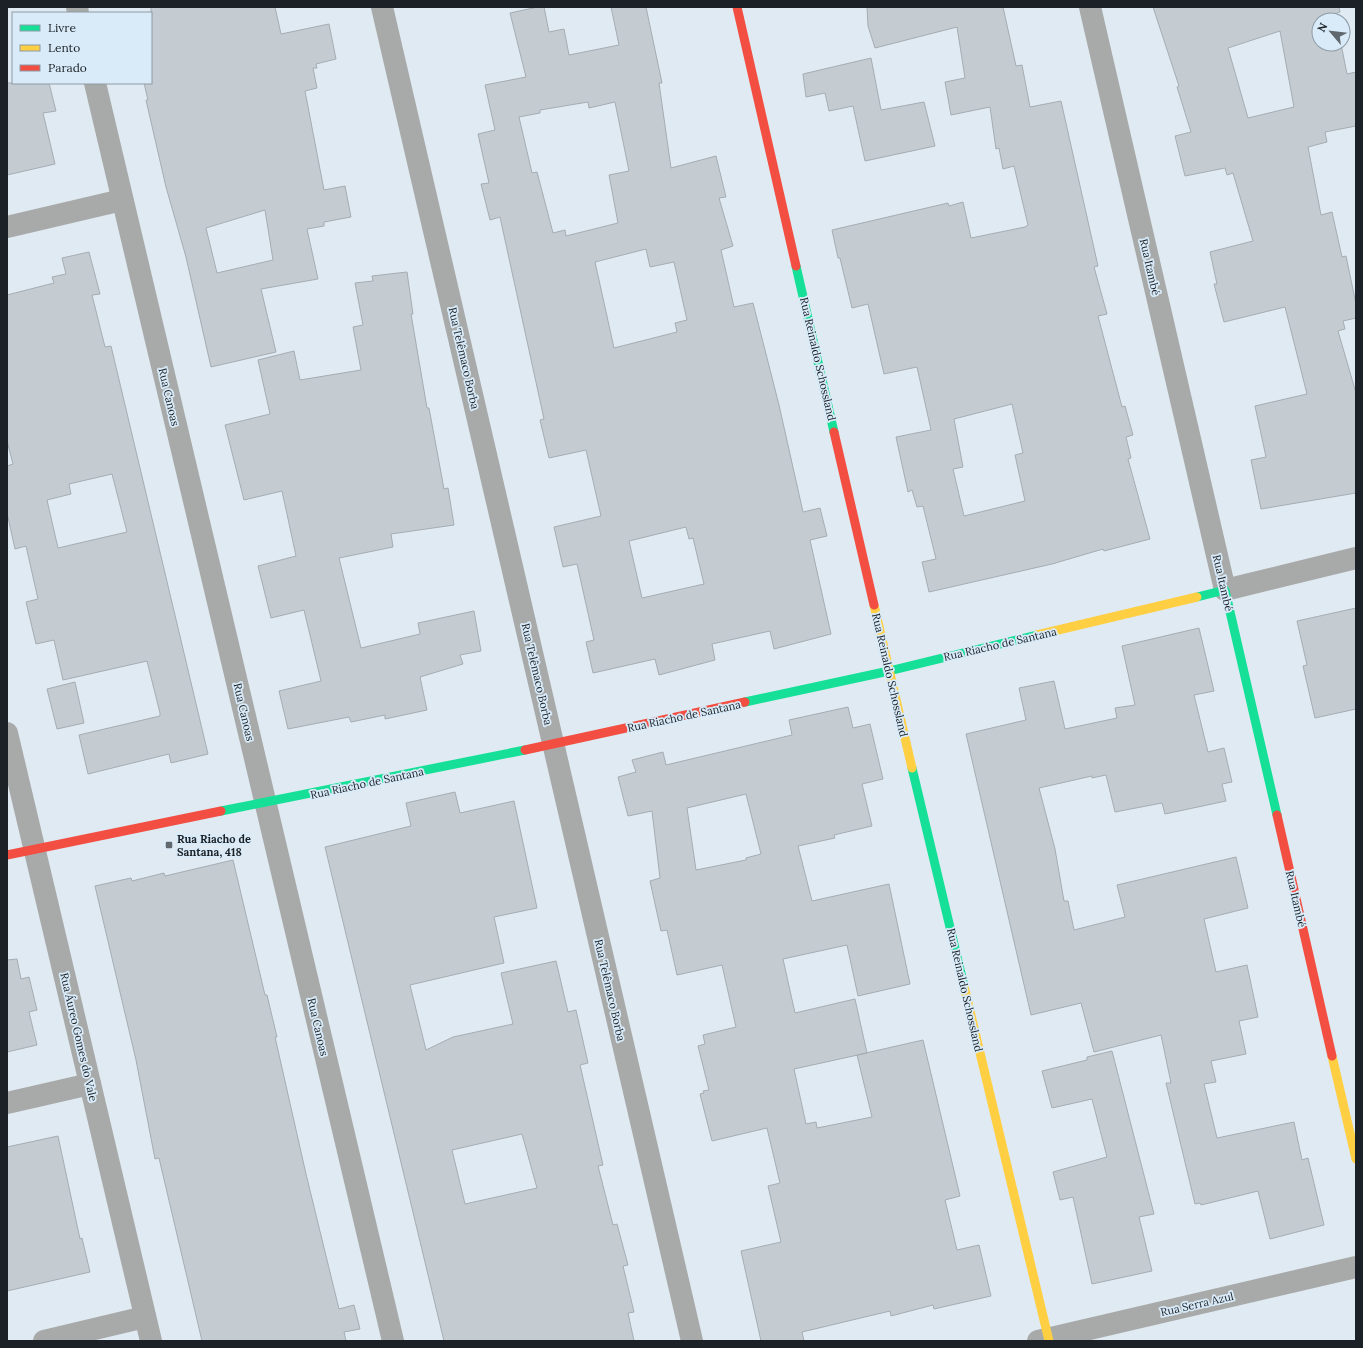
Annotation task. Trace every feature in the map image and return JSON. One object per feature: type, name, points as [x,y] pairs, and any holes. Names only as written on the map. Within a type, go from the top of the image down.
[{"type":"street","name":"Rua Telêmaco Borba","points":[[382,7],[692,1341]]},
{"type":"street","name":"Rua Reinaldo Schossland","points":[[737,7],[889,671],[1045,1340]]},
{"type":"street","name":"Rua Itambé","points":[[1090,7],[1356,1159]]},
{"type":"street","name":"Rua Canoas","points":[[95,84],[393,1341]]},
{"type":"street","points":[[7,227],[122,200]]},
{"type":"street","name":"Rua Riacho de Santana","points":[[7,855],[266,804],[553,744],[889,671],[1356,558]]},
{"type":"street","name":"Rua Áureo Gomes do Vale","points":[[7,733],[151,1341]]},
{"type":"street","points":[[7,1104],[90,1084]]},
{"type":"street","name":"Rua Serra Azul","points":[[1045,1340],[1356,1267]]},
{"type":"street","points":[[44,1341],[145,1317]]},
{"type":"building","points":[[151,7],[275,7],[281,34],[329,24],[336,59],[316,64],[317,68],[313,68],[317,88],[305,91],[324,190],[345,186],[351,217],[324,222],[324,226],[307,229],[318,279],[261,289],[276,352],[211,367],[186,257],[166,187],[146,100],[148,100],[144,84],[152,84]],"holes":[[[265,210],[273,260],[217,273],[206,228]]]},
{"type":"building","points":[[544,7],[549,32],[564,29],[569,55],[619,45],[611,7],[646,7],[662,83],[659,83],[671,168],[716,156],[726,197],[719,198],[733,246],[721,250],[734,307],[753,303],[779,405],[803,512],[820,508],[827,536],[810,540],[831,634],[774,649],[770,631],[712,644],[715,660],[659,675],[655,659],[593,673],[586,642],[594,640],[577,564],[563,567],[554,527],[601,516],[586,450],[549,458],[540,420],[544,419],[500,217],[490,220],[481,184],[489,183],[478,134],[495,130],[485,85],[526,77],[510,13]],"holes":[[[588,102],[589,108],[615,102],[629,171],[609,175],[618,223],[566,236],[565,230],[553,233],[537,172],[532,173],[519,117],[540,113],[540,110]],[[646,249],[650,267],[674,262],[687,320],[675,323],[677,332],[614,348],[595,262]],[[686,527],[689,539],[693,538],[704,584],[642,598],[629,541]]]},
{"type":"building","points":[[867,7],[1003,7],[1016,66],[1022,65],[1030,107],[1061,101],[1098,266],[1094,267],[1107,314],[1098,316],[1122,407],[1125,406],[1133,435],[1126,437],[1131,458],[1128,459],[1150,539],[1104,551],[1103,549],[1052,564],[929,592],[922,562],[936,559],[923,506],[917,507],[912,490],[908,492],[896,437],[931,430],[917,367],[884,374],[868,304],[852,308],[832,230],[948,203],[949,206],[963,202],[971,238],[1025,227],[1028,225],[1014,166],[1003,169],[999,148],[996,149],[990,107],[951,115],[945,82],[965,78],[957,27],[875,48],[868,26]],"holes":[[[1012,404],[1023,453],[1015,455],[1025,501],[964,516],[953,469],[963,467],[954,419]]]},
{"type":"building","points":[[1153,7],[1339,7],[1340,12],[1311,12],[1311,52],[1343,52],[1347,74],[1356,72],[1356,126],[1325,132],[1327,142],[1308,147],[1321,215],[1332,212],[1342,257],[1346,256],[1356,304],[1356,318],[1343,321],[1345,329],[1338,331],[1356,393],[1356,493],[1261,509],[1251,460],[1266,457],[1255,406],[1307,394],[1285,307],[1224,322],[1214,284],[1217,284],[1210,252],[1253,241],[1233,173],[1227,175],[1225,168],[1185,176],[1175,136],[1191,132],[1177,87],[1179,86]],"holes":[[[1280,31],[1294,107],[1248,118],[1228,48]]]},
{"type":"building","points":[[871,58],[881,110],[924,102],[935,146],[865,161],[853,106],[829,111],[825,93],[806,97],[803,74]]},
{"type":"building","points":[[7,83],[49,84],[56,111],[43,113],[55,164],[7,175]]},
{"type":"building","points":[[89,252],[100,294],[92,295],[105,347],[111,346],[208,754],[171,763],[169,754],[88,774],[79,735],[160,716],[147,661],[63,680],[54,640],[36,644],[26,602],[38,599],[26,546],[15,549],[7,513],[7,466],[13,464],[7,441],[7,295],[54,283],[52,277],[66,274],[62,258]],"holes":[[[112,474],[127,532],[58,548],[47,500],[71,494],[69,484]]]},
{"type":"building","points":[[407,272],[413,314],[411,314],[427,408],[429,408],[444,489],[448,488],[454,525],[391,534],[393,547],[339,558],[361,648],[420,634],[418,623],[474,611],[481,651],[460,655],[463,664],[420,677],[427,710],[385,719],[385,715],[351,722],[349,717],[288,729],[279,691],[321,681],[304,610],[271,618],[258,566],[296,556],[282,491],[244,500],[225,425],[270,414],[258,360],[294,351],[300,380],[361,370],[353,327],[363,325],[355,283],[373,281],[372,276]]},
{"type":"building","points":[[1356,608],[1356,709],[1315,718],[1303,666],[1307,665],[1297,621]]},
{"type":"building","points":[[1199,628],[1214,691],[1194,695],[1208,752],[1224,748],[1232,782],[1222,784],[1226,801],[1165,814],[1162,803],[1115,812],[1106,775],[1092,778],[1092,776],[1039,788],[1055,849],[1064,901],[1068,901],[1074,930],[1125,917],[1117,885],[1236,857],[1248,908],[1204,919],[1216,972],[1247,965],[1258,1017],[1239,1021],[1246,1054],[1211,1061],[1216,1082],[1204,1084],[1217,1138],[1294,1122],[1302,1160],[1308,1158],[1324,1225],[1270,1239],[1258,1191],[1201,1205],[1200,1203],[1195,1204],[1166,1083],[1171,1083],[1161,1035],[1094,1052],[1081,1003],[1031,1015],[966,734],[1026,720],[1019,688],[1054,681],[1065,729],[1117,718],[1115,708],[1135,705],[1122,646]]},
{"type":"building","points":[[75,682],[84,723],[57,729],[47,689]]},
{"type":"building","points":[[848,707],[853,728],[870,724],[883,779],[862,784],[872,826],[834,835],[835,838],[798,846],[812,901],[889,884],[910,984],[858,996],[847,945],[783,959],[795,1013],[855,999],[867,1053],[923,1040],[960,1196],[945,1200],[957,1250],[979,1245],[991,1296],[934,1309],[933,1305],[891,1316],[890,1311],[802,1332],[804,1341],[761,1341],[741,1251],[781,1242],[768,1186],[780,1183],[767,1128],[712,1141],[700,1094],[704,1093],[703,1091],[709,1090],[698,1046],[705,1044],[703,1035],[736,1027],[722,965],[677,975],[667,930],[661,931],[650,881],[660,878],[652,811],[628,816],[618,777],[636,772],[632,760],[663,752],[666,765],[792,735],[789,720]],"holes":[[[746,794],[761,854],[746,858],[746,860],[696,870],[687,808]],[[857,1055],[872,1117],[817,1128],[816,1122],[806,1124],[794,1069]]]},
{"type":"building","points":[[455,792],[460,813],[514,801],[537,908],[494,917],[504,963],[410,985],[426,1050],[453,1037],[513,1024],[501,973],[556,961],[568,1012],[576,1010],[588,1063],[580,1065],[603,1165],[598,1166],[613,1225],[617,1224],[628,1265],[623,1266],[634,1312],[628,1313],[634,1341],[444,1341],[325,847],[411,826],[406,803]],"holes":[[[522,1134],[537,1188],[465,1204],[452,1150]]]},
{"type":"building","points":[[233,860],[265,995],[267,995],[277,1037],[275,1037],[306,1174],[339,1309],[354,1305],[360,1329],[344,1332],[346,1341],[202,1341],[159,1158],[155,1159],[136,1060],[95,886],[131,878],[132,881],[164,873],[165,876]]},
{"type":"building","points":[[17,959],[21,979],[29,977],[37,1010],[29,1012],[37,1045],[7,1052],[7,960]]},
{"type":"building","points":[[1112,1051],[1154,1214],[1139,1217],[1152,1271],[1092,1284],[1073,1197],[1060,1200],[1053,1172],[1107,1157],[1092,1099],[1052,1108],[1042,1071],[1087,1060],[1087,1057]]},
{"type":"building","points":[[58,1136],[80,1239],[82,1238],[90,1272],[7,1291],[7,1147]]},
{"type":"traffic: fast","points":[[796,266],[834,432]]},
{"type":"traffic: fast","points":[[1197,597],[1225,590],[1277,815]]},
{"type":"traffic: fast","points":[[745,702],[889,671],[1037,635]]},
{"type":"traffic: fast","points":[[221,811],[525,750]]},
{"type":"traffic: fast","points":[[912,768],[964,986]]},
{"type":"traffic: slow","points":[[1037,635],[1197,597]]},
{"type":"traffic: slow","points":[[874,605],[912,768]]},
{"type":"traffic: slow","points":[[964,986],[1049,1341]]},
{"type":"traffic: slow","points":[[1332,1056],[1356,1159]]},
{"type":"traffic: jam","points":[[737,7],[796,266]]},
{"type":"traffic: jam","points":[[834,432],[874,605]]},
{"type":"traffic: jam","points":[[525,750],[745,702]]},
{"type":"traffic: jam","points":[[7,855],[221,811]]},
{"type":"traffic: jam","points":[[1277,815],[1332,1056]]},
{"type":"place","name":"Rua Riacho de Santana, 418","points":[[169,845]]}]
